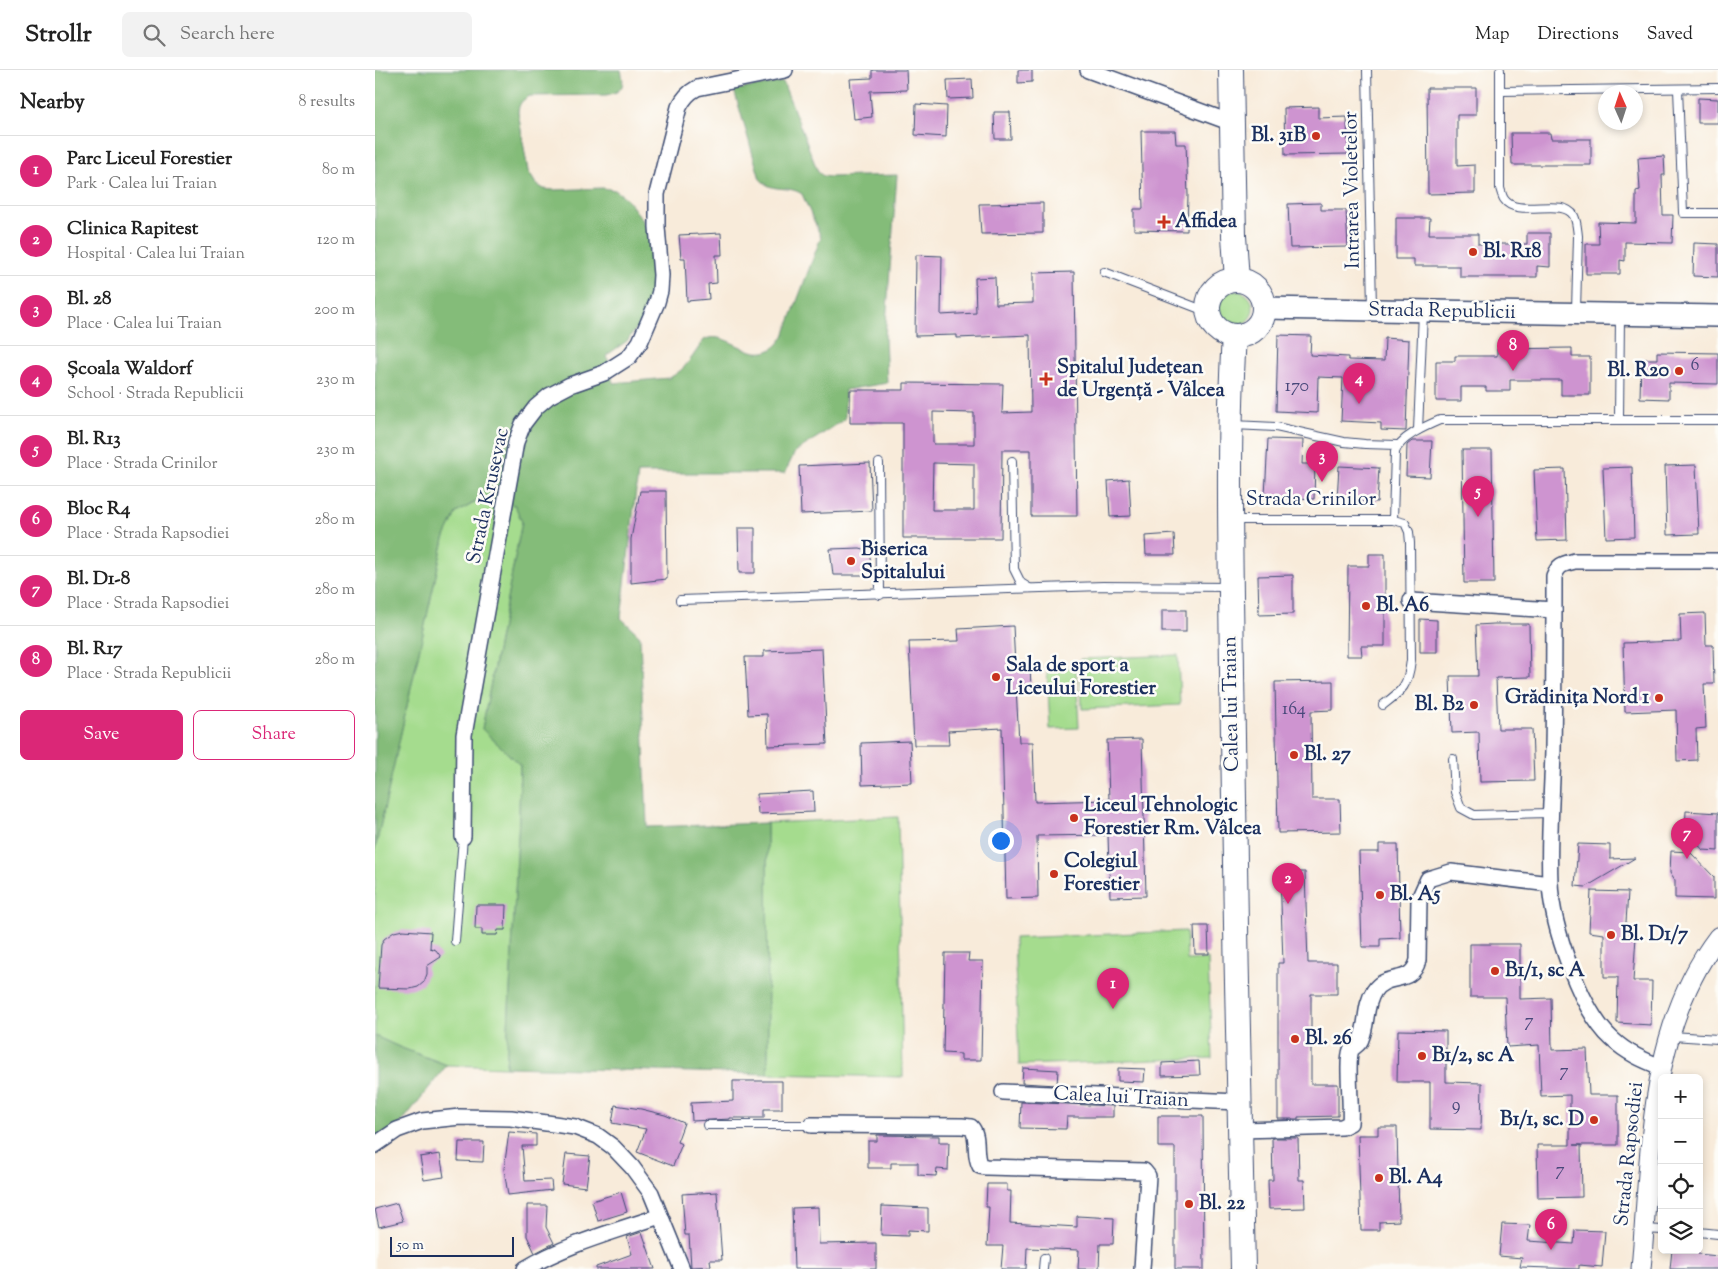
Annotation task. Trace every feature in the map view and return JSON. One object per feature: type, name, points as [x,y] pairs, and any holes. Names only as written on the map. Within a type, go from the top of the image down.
[{"type":"main road","points":[[1231,70],[1234,236],[1237,280]]},
{"type":"main road","points":[[1231,280],[1243,280],[1257,288],[1261,294],[1264,308],[1259,324],[1252,331],[1234,336],[1228,335],[1211,321],[1208,312],[1208,302],[1214,290],[1221,283],[1231,280]]},
{"type":"main road","name":"Strada Republicii","points":[[1264,308],[1718,316]]},
{"type":"main road","name":"Calea lui Traian","points":[[1234,336],[1231,376],[1230,520],[1234,858],[1243,1269]]},
{"type":"street","name":"Strada Krusevac","points":[[463,837],[464,735],[516,442],[523,424],[536,407],[549,396],[570,385],[604,373],[629,357],[640,342],[657,302],[660,290],[657,194],[679,106],[683,99],[689,92],[697,88],[785,70]]},
{"type":"street","points":[[1088,70],[1116,75],[1232,122]]},
{"type":"street","points":[[1661,1067],[1635,1057],[1611,1039],[1589,1008],[1568,959],[1555,918],[1550,884],[1554,576],[1557,568],[1564,564],[1575,562],[1718,561]]},
{"type":"street","points":[[1411,601],[1554,610]]},
{"type":"street","points":[[1240,1130],[1342,1127],[1350,1124],[1349,1062],[1351,1050],[1361,1040],[1367,1004],[1375,988],[1392,978],[1411,974],[1416,968],[1418,960],[1419,899],[1428,879],[1451,872],[1550,884]]},
{"type":"street","name":"Strada Rapsodiei","points":[[1641,1269],[1653,1229],[1653,1129],[1661,1067],[1669,1035],[1693,974],[1718,937]]},
{"type":"street","name":"Calea lui Traian","points":[[1003,1092],[1239,1102]]},
{"type":"street","points":[[375,1145],[397,1130],[422,1121],[460,1117],[511,1118],[575,1127],[598,1136],[626,1160],[651,1193],[682,1269]]},
{"type":"street","points":[[811,1125],[971,1127],[975,1132],[976,1160],[980,1166],[986,1168],[1144,1171],[1148,1176],[1142,1269]]},
{"type":"street","points":[[525,1269],[536,1262],[576,1246],[660,1216]]},
{"type":"lane","name":"Intrarea Violetelor","points":[[1367,70],[1372,310]]},
{"type":"lane","points":[[1500,70],[1500,188],[1504,198],[1510,204],[1519,207],[1558,208],[1568,210],[1574,215],[1577,224],[1576,314]]},
{"type":"lane","points":[[1501,91],[1718,88]]},
{"type":"lane","points":[[1678,89],[1683,213],[1718,213]]},
{"type":"lane","points":[[1104,272],[1208,312]]},
{"type":"lane","points":[[1419,430],[1423,312]]},
{"type":"lane","points":[[1619,315],[1619,419]]},
{"type":"lane","points":[[1231,425],[1275,427],[1344,442],[1397,445],[1419,430],[1439,420],[1718,420]]},
{"type":"lane","name":"Strada Crinilor","points":[[1393,520],[1395,452],[1397,445]]},
{"type":"lane","points":[[1012,461],[1014,569],[1021,583],[1031,589]]},
{"type":"lane","points":[[879,463],[880,595]]},
{"type":"lane","name":"Strada Crinilor","points":[[1230,520],[1393,520],[1405,524],[1409,532],[1411,601],[1411,660],[1409,677],[1400,692],[1383,705]]},
{"type":"lane","points":[[680,600],[880,595],[1103,586],[1231,587]]},
{"type":"lane","points":[[1453,759],[1455,792],[1461,808],[1474,814],[1551,813]]},
{"type":"lane","points":[[455,941],[463,837]]},
{"type":"lane","points":[[1669,1035],[1718,1040]]},
{"type":"lane","points":[[707,1125],[811,1125]]},
{"type":"lane","points":[[1703,1232],[1718,1234]]},
{"type":"lane","points":[[1043,1269],[1044,1258]]},
{"type":"green space","points":[[375,70],[621,70],[623,80],[621,87],[616,92],[606,95],[530,96],[521,102],[518,112],[528,171],[536,184],[544,189],[553,190],[603,188],[615,190],[626,198],[642,219],[650,236],[655,289],[641,322],[627,341],[607,355],[613,383],[669,378],[685,366],[704,340],[713,337],[723,339],[754,352],[764,352],[774,347],[784,336],[821,237],[802,194],[796,191],[775,188],[765,184],[760,179],[734,90],[783,82],[818,172],[823,176],[897,175],[885,337],[887,383],[845,390],[845,419],[795,452],[785,473],[638,473],[621,618],[640,636],[647,827],[767,823],[768,1074],[506,1067],[520,765],[482,729],[522,522],[515,505],[477,501],[456,513],[444,539],[375,850]]},
{"type":"green space","points":[[1236,291],[1248,296],[1253,308],[1248,320],[1236,325],[1224,320],[1219,308],[1224,296]]},
{"type":"green space","points":[[478,501],[515,505],[522,521],[482,729],[520,765],[506,1067],[447,1065],[375,1036],[375,850],[444,539],[456,513]]},
{"type":"green space","points":[[1178,655],[1180,705],[1082,709],[1080,659]]},
{"type":"green space","points":[[1076,667],[1079,728],[1050,729],[1047,668]]},
{"type":"green space","points":[[898,817],[903,1077],[768,1074],[767,823]]},
{"type":"green space","points":[[1186,931],[1187,960],[1208,959],[1212,1058],[1019,1065],[1014,938]]},
{"type":"green space","points":[[375,1036],[447,1065],[375,1156]]},
{"type":"building","points":[[872,70],[906,70],[907,90],[870,91],[872,117],[854,119],[850,79],[872,78]]},
{"type":"building","points":[[1018,70],[1032,70],[1032,82],[1018,83]]},
{"type":"building","points":[[972,79],[973,98],[948,99],[947,80]]},
{"type":"building","points":[[1427,88],[1476,88],[1476,115],[1457,115],[1457,166],[1475,165],[1475,193],[1428,194]]},
{"type":"building","points":[[1698,98],[1718,99],[1718,123],[1698,123]]},
{"type":"building","points":[[916,104],[947,106],[946,137],[915,135]]},
{"type":"building","name":"Bl. 31B","points":[[1318,107],[1318,118],[1347,117],[1348,154],[1285,155],[1284,108]]},
{"type":"building","points":[[994,112],[1010,112],[1011,139],[995,139]]},
{"type":"building","points":[[1141,131],[1175,131],[1176,144],[1186,144],[1187,231],[1134,230],[1134,209],[1143,209]]},
{"type":"building","points":[[1511,133],[1550,133],[1551,139],[1591,139],[1591,165],[1512,165]]},
{"type":"building","points":[[1664,156],[1665,175],[1662,175],[1663,215],[1673,215],[1672,243],[1625,242],[1625,261],[1620,260],[1620,274],[1586,274],[1586,244],[1599,244],[1598,222],[1636,223],[1636,191],[1640,190],[1638,158]]},
{"type":"building","points":[[1043,203],[1043,233],[981,234],[979,204]]},
{"type":"building","points":[[1321,203],[1321,210],[1346,210],[1348,247],[1290,248],[1288,204]]},
{"type":"building","name":"Bl. R18","points":[[1396,218],[1430,218],[1429,234],[1478,234],[1478,244],[1527,244],[1527,233],[1550,233],[1550,267],[1537,266],[1537,277],[1460,277],[1460,266],[1414,266],[1414,259],[1396,259]]},
{"type":"building","points":[[721,233],[722,255],[716,255],[717,283],[708,284],[709,299],[687,301],[685,258],[681,258],[679,235]]},
{"type":"building","points":[[1694,243],[1718,244],[1718,277],[1693,276]]},
{"type":"building","points":[[916,255],[942,256],[941,315],[976,313],[975,278],[995,277],[996,304],[1033,303],[1033,273],[1074,272],[1077,516],[1031,516],[1031,450],[1002,450],[1001,538],[903,538],[903,423],[850,423],[850,390],[904,390],[904,383],[1003,384],[1002,413],[1031,412],[1030,335],[957,338],[957,335],[915,336]],"holes":[[[933,412],[974,413],[974,444],[933,444]],[[933,463],[974,464],[974,510],[932,510]]]},
{"type":"building","points":[[1278,335],[1311,336],[1310,355],[1348,357],[1348,360],[1384,361],[1385,338],[1409,340],[1406,431],[1381,430],[1381,423],[1341,421],[1343,378],[1318,377],[1317,413],[1276,411]]},
{"type":"building","points":[[1572,348],[1572,357],[1590,357],[1590,395],[1561,395],[1561,380],[1510,380],[1510,391],[1486,391],[1486,387],[1461,387],[1461,401],[1436,401],[1436,361],[1455,361],[1455,356],[1497,356],[1497,349]]},
{"type":"building","name":"Bl. R20","points":[[1657,352],[1718,353],[1718,384],[1669,383],[1669,399],[1640,398],[1641,359],[1657,359]]},
{"type":"building","points":[[1268,439],[1303,440],[1302,464],[1315,464],[1314,499],[1265,496]]},
{"type":"building","points":[[1412,441],[1432,441],[1430,477],[1406,476],[1407,445]]},
{"type":"building","points":[[1462,450],[1492,450],[1494,583],[1464,583]]},
{"type":"building","points":[[870,463],[872,511],[801,514],[799,466]]},
{"type":"building","points":[[1696,465],[1699,534],[1667,535],[1665,466]]},
{"type":"building","points":[[1339,466],[1379,468],[1377,502],[1337,500]]},
{"type":"building","points":[[1632,467],[1634,537],[1606,538],[1603,468]]},
{"type":"building","points":[[1565,469],[1567,540],[1537,541],[1534,470]]},
{"type":"building","points":[[1129,479],[1131,516],[1110,517],[1108,481]]},
{"type":"building","points":[[640,491],[666,491],[667,579],[631,583],[631,539]]},
{"type":"building","points":[[738,528],[755,528],[755,573],[739,573]]},
{"type":"building","points":[[1174,534],[1175,555],[1146,555],[1145,536]]},
{"type":"building","name":"Biserica Spitalului","points":[[860,548],[867,550],[870,557],[871,566],[869,572],[864,575],[833,575],[830,549]]},
{"type":"building","name":"Bl. A6","points":[[1369,554],[1385,554],[1385,646],[1361,646],[1362,656],[1347,656],[1348,566],[1369,566]]},
{"type":"building","points":[[1293,575],[1293,614],[1259,615],[1258,576]]},
{"type":"building","points":[[1162,610],[1186,610],[1186,632],[1162,632]]},
{"type":"building","points":[[1705,613],[1706,645],[1713,645],[1714,684],[1704,684],[1706,728],[1696,729],[1697,760],[1677,761],[1676,710],[1625,712],[1623,643],[1681,641],[1680,614]]},
{"type":"building","points":[[1420,619],[1437,620],[1437,652],[1420,652]]},
{"type":"building","name":"Bl. B2","points":[[1529,624],[1530,677],[1496,678],[1498,729],[1532,729],[1534,781],[1480,782],[1479,732],[1452,733],[1450,676],[1478,676],[1476,625]]},
{"type":"building","points":[[1013,626],[1015,666],[1030,665],[1031,688],[1016,688],[1019,742],[1033,742],[1035,802],[1109,800],[1107,740],[1142,739],[1146,896],[1110,897],[1108,835],[1037,836],[1038,898],[1006,899],[1002,728],[948,731],[949,745],[914,745],[909,642],[959,641],[958,629]]},
{"type":"building","points":[[822,649],[827,744],[768,746],[767,714],[748,715],[745,657],[764,657],[764,651]]},
{"type":"building","name":"Bl. 27","points":[[1333,681],[1333,710],[1311,711],[1312,799],[1340,799],[1341,832],[1278,833],[1275,682]]},
{"type":"building","points":[[910,741],[912,783],[862,785],[861,743]]},
{"type":"building","points":[[813,791],[814,812],[758,814],[757,794]]},
{"type":"building","points":[[1686,811],[1718,813],[1718,851],[1703,850],[1685,830]]},
{"type":"building","name":"Bl. A5","points":[[1379,844],[1398,844],[1400,938],[1380,939],[1380,947],[1362,947],[1359,852],[1379,852]]},
{"type":"building","points":[[1578,844],[1610,845],[1610,859],[1635,858],[1586,887],[1575,886]]},
{"type":"building","points":[[1671,851],[1690,852],[1714,877],[1714,899],[1675,898],[1675,881],[1670,873]]},
{"type":"building","name":"Bl. 26","points":[[1280,872],[1305,872],[1308,963],[1337,963],[1337,994],[1311,994],[1311,1084],[1338,1084],[1338,1116],[1278,1119],[1278,963],[1283,963]]},
{"type":"building","name":"Bl. D1/7","points":[[1591,891],[1628,892],[1625,937],[1636,937],[1633,981],[1652,981],[1651,1025],[1617,1023],[1618,977],[1604,977],[1604,934],[1589,932]]},
{"type":"building","points":[[476,905],[506,905],[505,930],[498,930],[497,935],[482,935],[482,929],[475,929]]},
{"type":"building","points":[[1194,926],[1208,926],[1209,954],[1195,954]]},
{"type":"building","points":[[403,930],[431,932],[430,948],[436,950],[441,957],[427,966],[424,982],[418,987],[410,989],[378,988],[381,945],[384,939],[394,932]]},
{"type":"building","points":[[1470,944],[1520,944],[1520,999],[1551,998],[1552,1050],[1587,1049],[1589,1095],[1618,1095],[1618,1145],[1581,1145],[1582,1197],[1538,1198],[1537,1145],[1570,1145],[1570,1095],[1541,1096],[1539,1045],[1507,1047],[1505,997],[1470,997]]},
{"type":"building","points":[[945,953],[969,953],[968,961],[983,961],[981,1060],[961,1060],[961,1054],[943,1053]]},
{"type":"building","points":[[1398,1030],[1446,1031],[1446,1082],[1482,1083],[1481,1130],[1430,1129],[1430,1082],[1397,1082]]},
{"type":"building","points":[[1199,1061],[1200,1075],[1162,1076],[1162,1063]]},
{"type":"building","points":[[1023,1068],[1058,1070],[1057,1085],[1022,1083]]},
{"type":"building","points":[[1118,1068],[1145,1069],[1144,1082],[1118,1081]]},
{"type":"building","points":[[733,1081],[782,1081],[782,1109],[764,1109],[764,1118],[692,1121],[691,1103],[733,1101]]},
{"type":"building","points":[[1021,1102],[1113,1106],[1113,1117],[1067,1117],[1066,1129],[1020,1128]]},
{"type":"building","points":[[615,1105],[665,1115],[684,1123],[677,1142],[682,1144],[673,1166],[637,1152],[646,1129],[612,1123]]},
{"type":"building","name":"Bl. 22","points":[[1158,1116],[1203,1116],[1204,1269],[1175,1269],[1175,1147],[1158,1147]]},
{"type":"building","name":"Bl. A4","points":[[1378,1127],[1397,1127],[1399,1221],[1379,1222],[1379,1230],[1361,1230],[1358,1135],[1378,1135]]},
{"type":"building","points":[[509,1132],[536,1134],[536,1146],[522,1146],[525,1181],[551,1180],[552,1190],[508,1195],[504,1169]]},
{"type":"building","points":[[877,1135],[939,1136],[939,1142],[949,1142],[948,1170],[937,1169],[936,1176],[918,1175],[918,1163],[891,1163],[891,1168],[868,1168],[868,1141],[877,1141]]},
{"type":"building","points":[[1272,1138],[1298,1138],[1299,1180],[1304,1180],[1305,1208],[1269,1209],[1268,1180],[1273,1180]]},
{"type":"building","points":[[459,1142],[484,1142],[483,1162],[458,1161]]},
{"type":"building","points":[[440,1154],[444,1177],[424,1180],[420,1157]]},
{"type":"building","points":[[566,1154],[590,1156],[586,1187],[562,1184]]},
{"type":"building","points":[[987,1184],[1007,1184],[1007,1191],[1011,1191],[1010,1223],[1077,1227],[1077,1216],[1114,1218],[1113,1244],[1100,1244],[1099,1269],[1078,1269],[1079,1250],[1027,1248],[1026,1269],[1001,1269],[1003,1246],[987,1246],[989,1207],[986,1207]]},
{"type":"building","points":[[621,1192],[627,1212],[598,1221],[592,1201]]},
{"type":"building","points":[[717,1192],[722,1260],[710,1260],[711,1266],[691,1267],[689,1235],[685,1235],[682,1194]]},
{"type":"building","points":[[397,1203],[403,1221],[379,1227],[375,1209]]},
{"type":"building","points":[[527,1205],[547,1205],[546,1227],[554,1243],[535,1253],[527,1236]]},
{"type":"building","points":[[882,1206],[928,1208],[928,1231],[908,1230],[908,1236],[881,1235]]},
{"type":"building","points":[[818,1207],[819,1244],[876,1243],[876,1269],[794,1269],[792,1208]]},
{"type":"building","points":[[1502,1224],[1530,1225],[1528,1241],[1574,1244],[1575,1230],[1605,1231],[1602,1267],[1579,1265],[1579,1269],[1520,1267],[1522,1258],[1499,1256]]},
{"type":"building","points":[[642,1232],[655,1269],[596,1269],[596,1267],[632,1254],[627,1237]]},
{"type":"building","points":[[1672,1254],[1718,1256],[1718,1269],[1670,1269]]},
{"type":"place","name":"Bl. 31B","points":[[1316,136]]},
{"type":"place","name":"Affidea","points":[[1164,222]]},
{"type":"place","name":"Bl. R18","points":[[1473,252]]},
{"type":"place","name":"Bl. R17","points":[[1513,371]]},
{"type":"place","name":"Bl. R20","points":[[1679,371]]},
{"type":"place","name":"Spitalul Județean de Urgență - Vâlcea","points":[[1046,379]]},
{"type":"place","name":"Școala Waldorf","points":[[1359,404]]},
{"type":"place","name":"Bl. 28","points":[[1322,482]]},
{"type":"place","name":"Bl. R13","points":[[1478,517]]},
{"type":"place","name":"Biserica Spitalului","points":[[851,561]]},
{"type":"place","name":"Bl. A6","points":[[1366,606]]},
{"type":"place","name":"Sala de sport a Liceului Forestier","points":[[996,677]]},
{"type":"place","name":"Grădinița Nord 1","points":[[1659,698]]},
{"type":"place","name":"Bl. B2","points":[[1474,705]]},
{"type":"place","name":"Bl. 27","points":[[1294,755]]},
{"type":"place","name":"Liceul Tehnologic Forestier Rm. Vâlcea","points":[[1074,818]]},
{"type":"place","name":"Bl. D1-8","points":[[1687,859]]},
{"type":"place","name":"Colegiul Forestier","points":[[1054,874]]},
{"type":"place","name":"Bl. A5","points":[[1380,895]]},
{"type":"place","name":"Clinica Rapitest","points":[[1288,904]]},
{"type":"place","name":"Bl. D1/7","points":[[1611,935]]},
{"type":"place","name":"B1/1, sc A","points":[[1495,971]]},
{"type":"place","name":"Parc Liceul Forestier","points":[[1113,1009]]},
{"type":"place","name":"Bl. 26","points":[[1295,1039]]},
{"type":"place","name":"B1/2, sc A","points":[[1422,1056]]},
{"type":"place","name":"B1/1, sc. D","points":[[1594,1120]]},
{"type":"place","name":"Bl. A4","points":[[1379,1178]]},
{"type":"place","name":"Bl. 22","points":[[1189,1204]]},
{"type":"place","name":"Bloc R4","points":[[1551,1250]]}]
